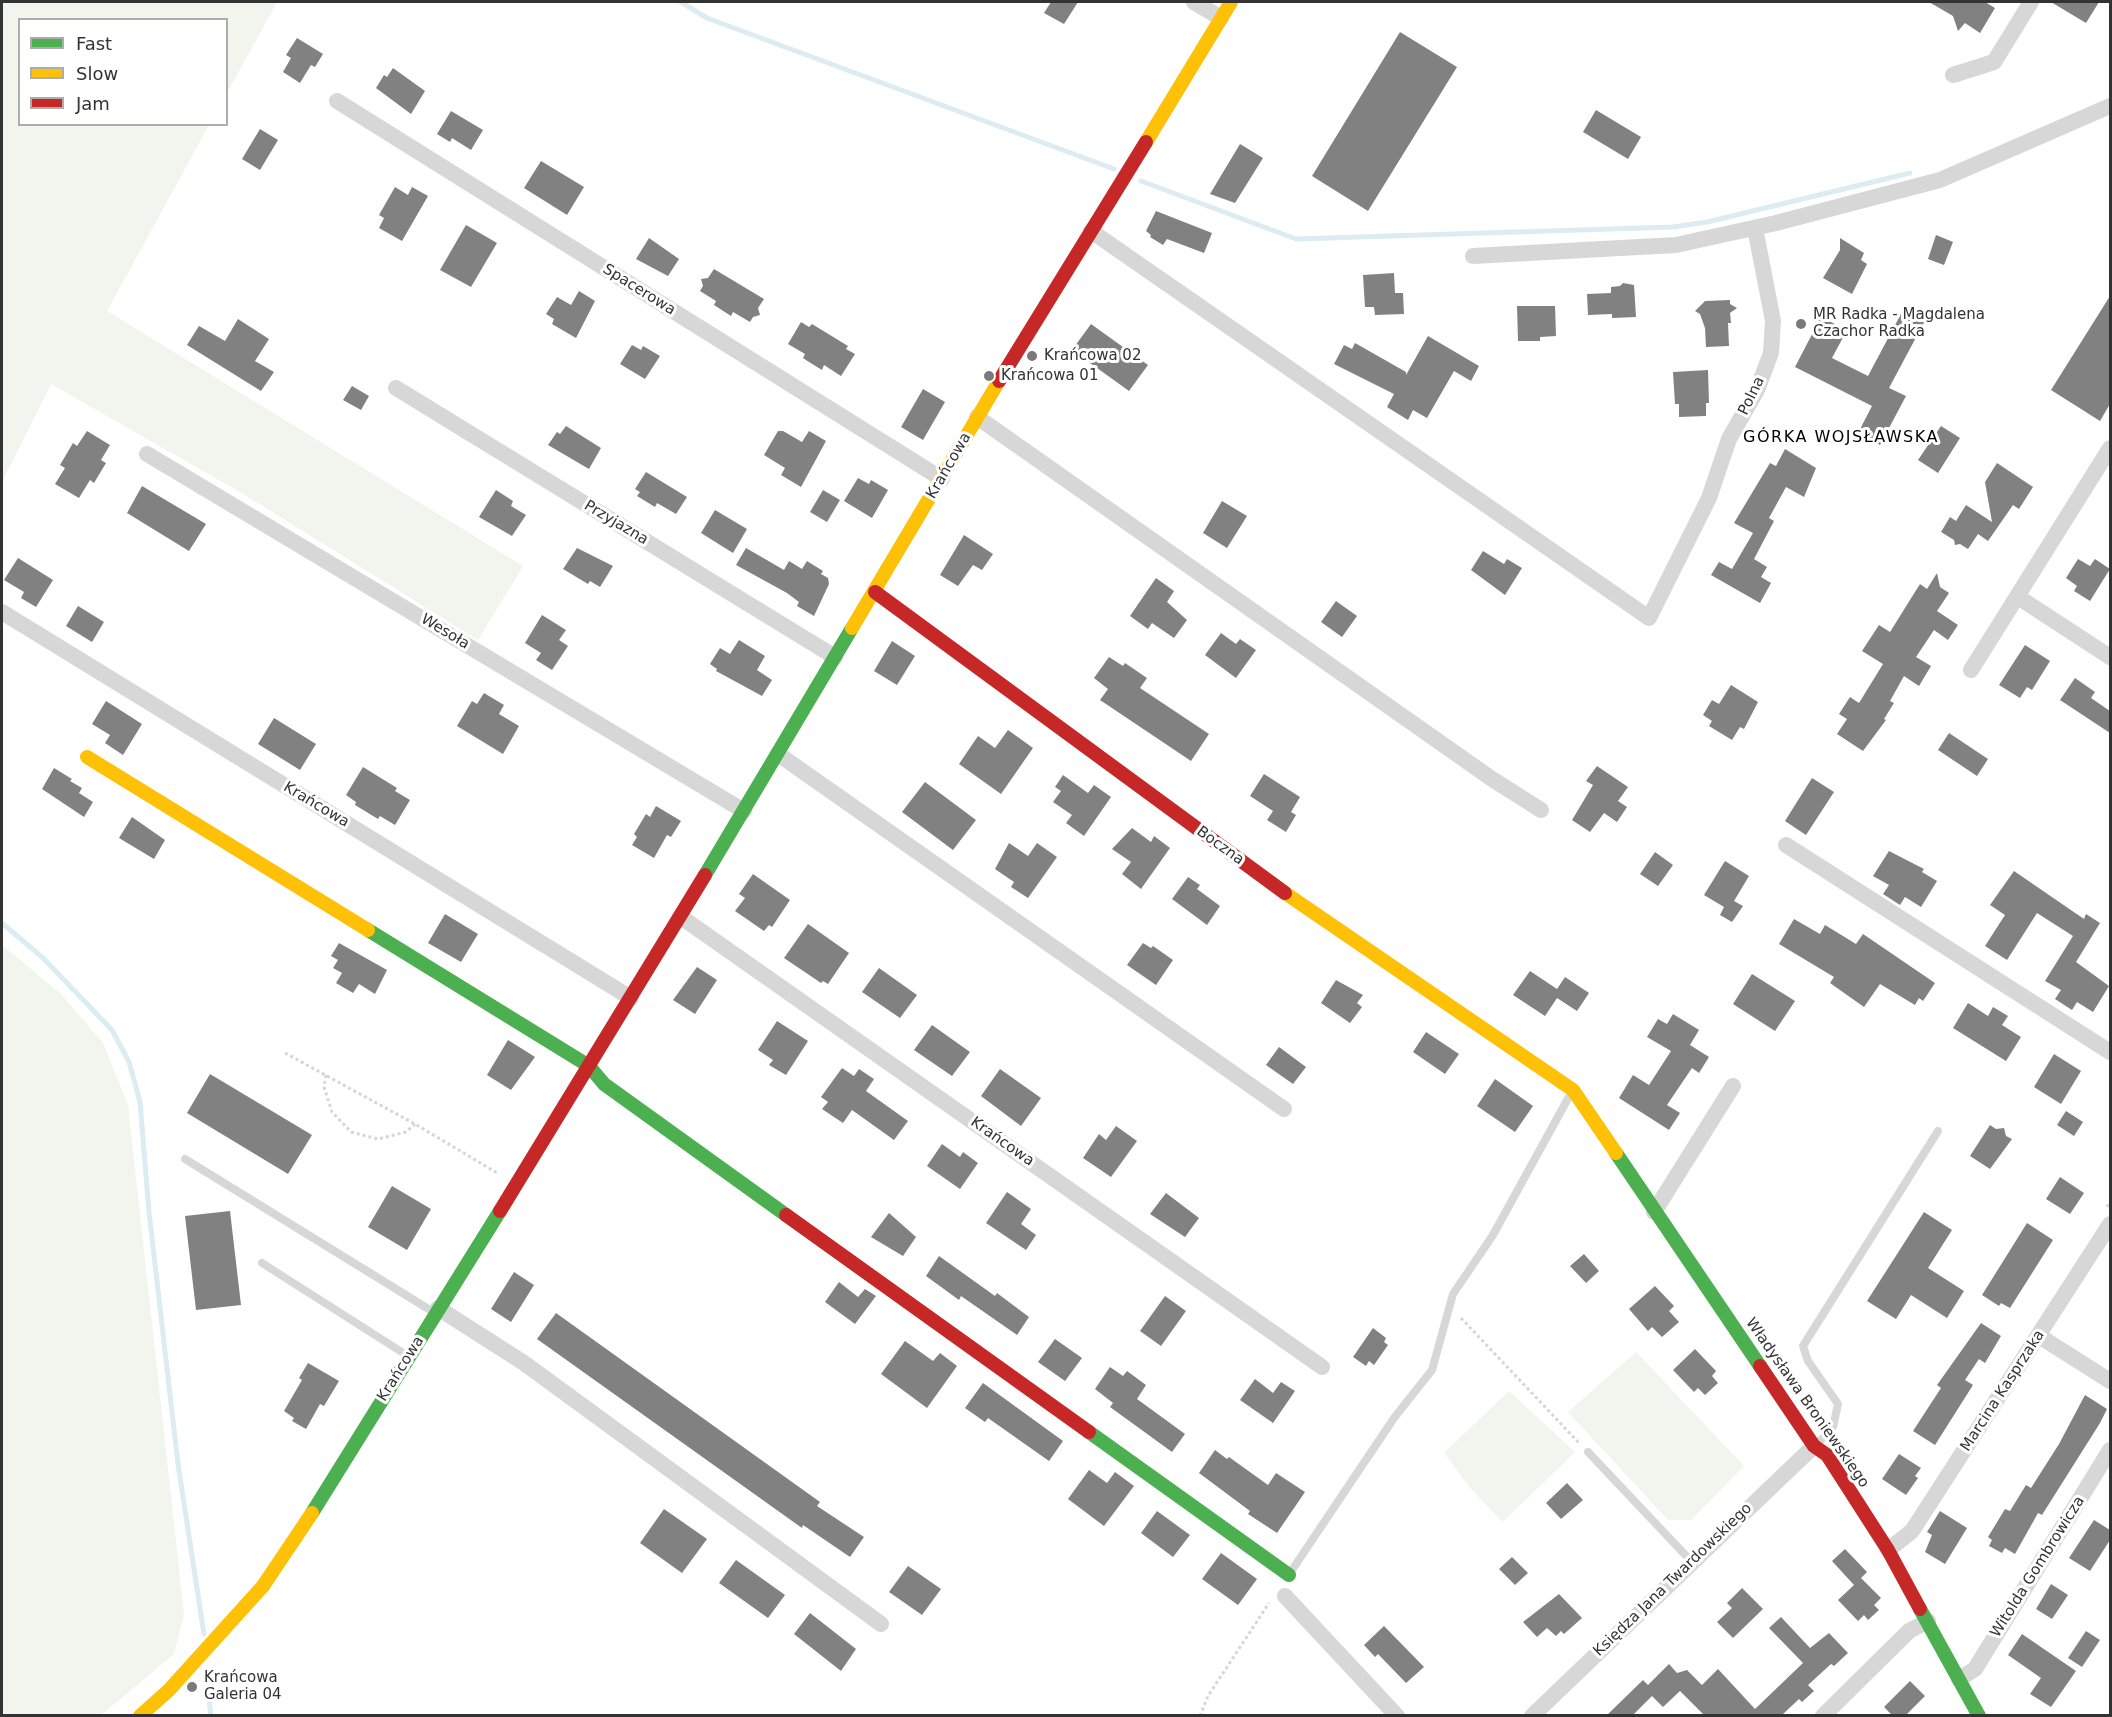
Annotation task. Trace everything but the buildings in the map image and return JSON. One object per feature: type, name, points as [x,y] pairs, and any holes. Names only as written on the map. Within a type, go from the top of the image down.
[{"type":"street","points":[[1194,2],[1221,18]]},
{"type":"street","name":"Krańcowa","points":[[140,1716],[169,1690],[263,1586],[325,1493],[632,998],[977,417],[1231,2]]},
{"type":"street","points":[[1953,75],[1994,62],[2031,2]]},
{"type":"street","name":"Spacerowa","points":[[337,101],[942,479]]},
{"type":"street","points":[[1473,256],[1676,245],[1755,228],[1940,180],[2110,106]]},
{"type":"street","name":"Polna","points":[[1091,231],[1649,618],[1709,498],[1729,440],[1757,390],[1771,353],[1773,321],[1755,228]]},
{"type":"street","name":"Przyjazna","points":[[396,388],[835,657]]},
{"type":"street","points":[[977,417],[1492,779],[1541,810]]},
{"type":"street","points":[[1971,670],[2110,448]]},
{"type":"street","name":"Wesoła","points":[[147,454],[744,812]]},
{"type":"street","name":"Boczna","points":[[875,592],[1269,882],[1573,1090]]},
{"type":"street","points":[[2018,597],[2110,657]]},
{"type":"street","name":"Krańcowa","points":[[2,612],[632,998]]},
{"type":"street","points":[[778,754],[1284,1109]]},
{"type":"street","points":[[87,757],[589,1066],[604,1084],[1289,1575]]},
{"type":"street","points":[[1786,845],[2110,1052]]},
{"type":"street","name":"Krańcowa","points":[[681,917],[1322,1367]]},
{"type":"street","points":[[1654,1212],[1733,1086]]},
{"type":"street","name":"Władysława Broniewskiego","points":[[1573,1090],[1814,1446],[1827,1455],[1888,1550],[1979,1716]]},
{"type":"street","name":"Marcina Kasprzaka","points":[[1888,1550],[1912,1531],[2110,1224]]},
{"type":"street","points":[[437,1311],[524,1363],[881,1624]]},
{"type":"street","points":[[2039,1336],[2110,1381]]},
{"type":"street","name":"Księdza Jana Twardowskiego","points":[[1532,1716],[1691,1561],[1814,1446]]},
{"type":"street","name":"Witolda Gombrowicza","points":[[1959,1679],[1975,1669],[2110,1450]]},
{"type":"street","points":[[1277,1599],[1397,1716]]},
{"type":"street","points":[[1823,1716],[1909,1631],[1928,1621]]},
{"type":"lane","points":[[1289,1575],[1394,1418],[1432,1370],[1453,1294],[1493,1235],[1573,1090]]},
{"type":"lane","points":[[1814,1446],[1833,1427],[1838,1404],[1808,1360],[1803,1346],[1938,1131]]},
{"type":"lane","points":[[185,1159],[437,1311]]},
{"type":"lane","points":[[262,1263],[409,1356]]},
{"type":"lane","points":[[1588,1452],[1691,1561]]},
{"type":"path","points":[[285,1053],[415,1124],[515,1184]]},
{"type":"path","points":[[326,1075],[324,1087],[332,1113],[351,1132],[378,1139],[406,1132],[415,1124]]},
{"type":"path","points":[[1450,1306],[1588,1452]]},
{"type":"path","points":[[1200,1716],[1208,1696],[1277,1599]]},
{"type":"shaded area","points":[[2,2],[277,2],[228,91],[228,18],[18,18],[18,126],[208,126],[107,311],[523,566],[478,640],[245,495],[51,384],[2,482]]},
{"type":"shaded area","points":[[2,945],[61,994],[103,1043],[128,1105],[184,1615],[174,1654],[101,1715],[2,1715]]},
{"type":"shaded area","points":[[1636,1352],[1744,1466],[1691,1520],[1668,1520],[1568,1412]]},
{"type":"shaded area","points":[[1509,1391],[1575,1452],[1503,1522],[1471,1489],[1444,1453]]},
{"type":"waterway","points":[[681,2],[707,18],[1114,169]]},
{"type":"waterway","points":[[1141,181],[1296,239],[1673,227],[1707,222],[1910,173]]},
{"type":"waterway","points":[[2,923],[43,958],[112,1030],[129,1062],[140,1102],[149,1212],[178,1464],[204,1634]]},
{"type":"waterway","points":[[206,1678],[211,1716]]},
{"type":"traffic: fast","points":[[705,875],[852,628]]},
{"type":"traffic: fast","points":[[368,930],[589,1066],[604,1084],[786,1215]]},
{"type":"traffic: fast","points":[[1616,1153],[1760,1366]]},
{"type":"traffic: fast","points":[[312,1513],[500,1211]]},
{"type":"traffic: fast","points":[[1089,1432],[1289,1575]]},
{"type":"traffic: fast","points":[[1920,1609],[1979,1716]]},
{"type":"traffic: slow","points":[[1146,142],[1231,2]]},
{"type":"traffic: slow","points":[[852,628],[999,381]]},
{"type":"traffic: slow","points":[[87,757],[368,930]]},
{"type":"traffic: slow","points":[[1285,893],[1573,1090],[1616,1153]]},
{"type":"traffic: slow","points":[[140,1716],[169,1690],[263,1586],[312,1513]]},
{"type":"traffic: jam","points":[[999,381],[1146,142]]},
{"type":"traffic: jam","points":[[875,592],[1285,893]]},
{"type":"traffic: jam","points":[[500,1211],[705,875]]},
{"type":"traffic: jam","points":[[786,1215],[1089,1432]]},
{"type":"traffic: jam","points":[[1760,1366],[1814,1446],[1827,1455],[1888,1550],[1920,1609]]},
{"type":"place","name":"MR Radka - Magdalena Czachor Radka","points":[[1801,324]]},
{"type":"place","name":"Krańcowa 02","points":[[1032,356]]},
{"type":"place","name":"Krańcowa 01","points":[[989,376]]},
{"type":"place","name":"Krańcowa Galeria 04","points":[[192,1687]]},
{"type":"district","name":"GÓRKA WOJSŁAWSKA","points":[[1841,438]]}]
